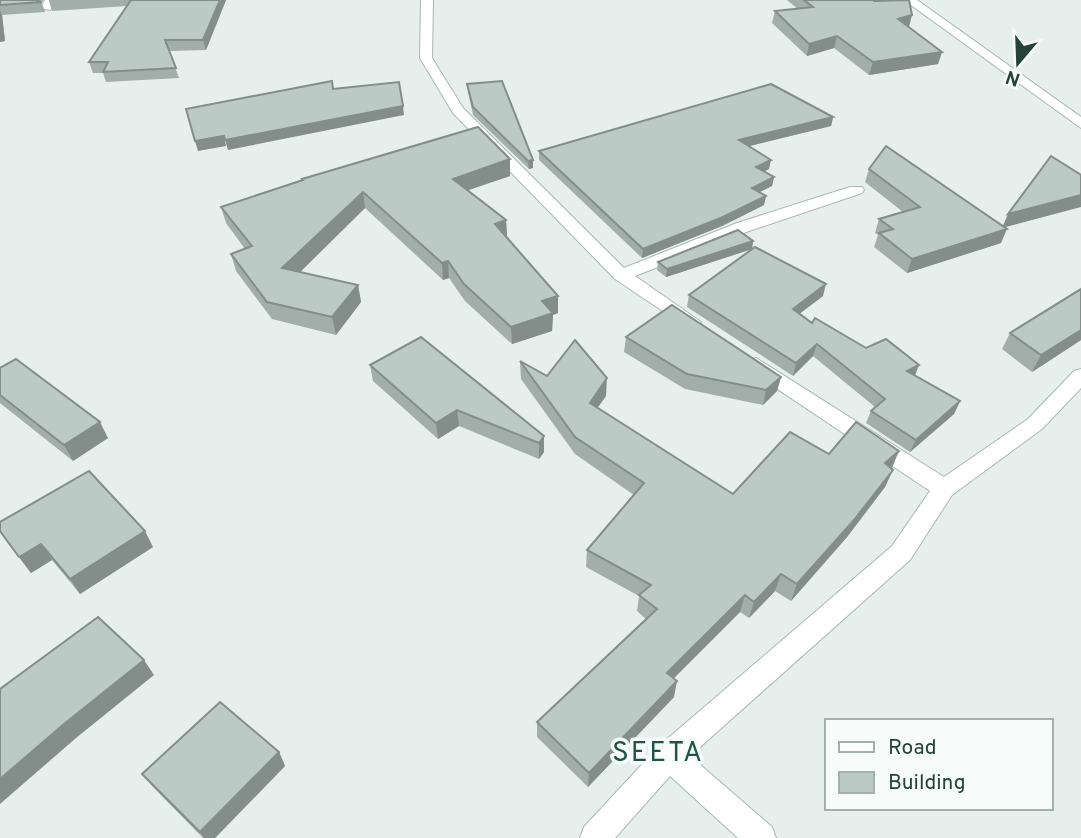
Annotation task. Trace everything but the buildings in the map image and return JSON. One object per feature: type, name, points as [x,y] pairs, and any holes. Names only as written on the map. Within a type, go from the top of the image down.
[{"type":"street","points":[[427,0],[426,58],[458,110],[621,275],[702,329]]},
{"type":"street","points":[[910,0],[1081,124]]},
{"type":"street","points":[[621,275],[743,227],[856,190]]},
{"type":"street","points":[[736,352],[944,489]]},
{"type":"street","points":[[595,838],[669,756],[901,553],[944,489],[1035,424],[1081,376]]},
{"type":"street","points":[[669,756],[761,838]]},
{"type":"district","name":"SEETA","points":[[658,751]]}]
